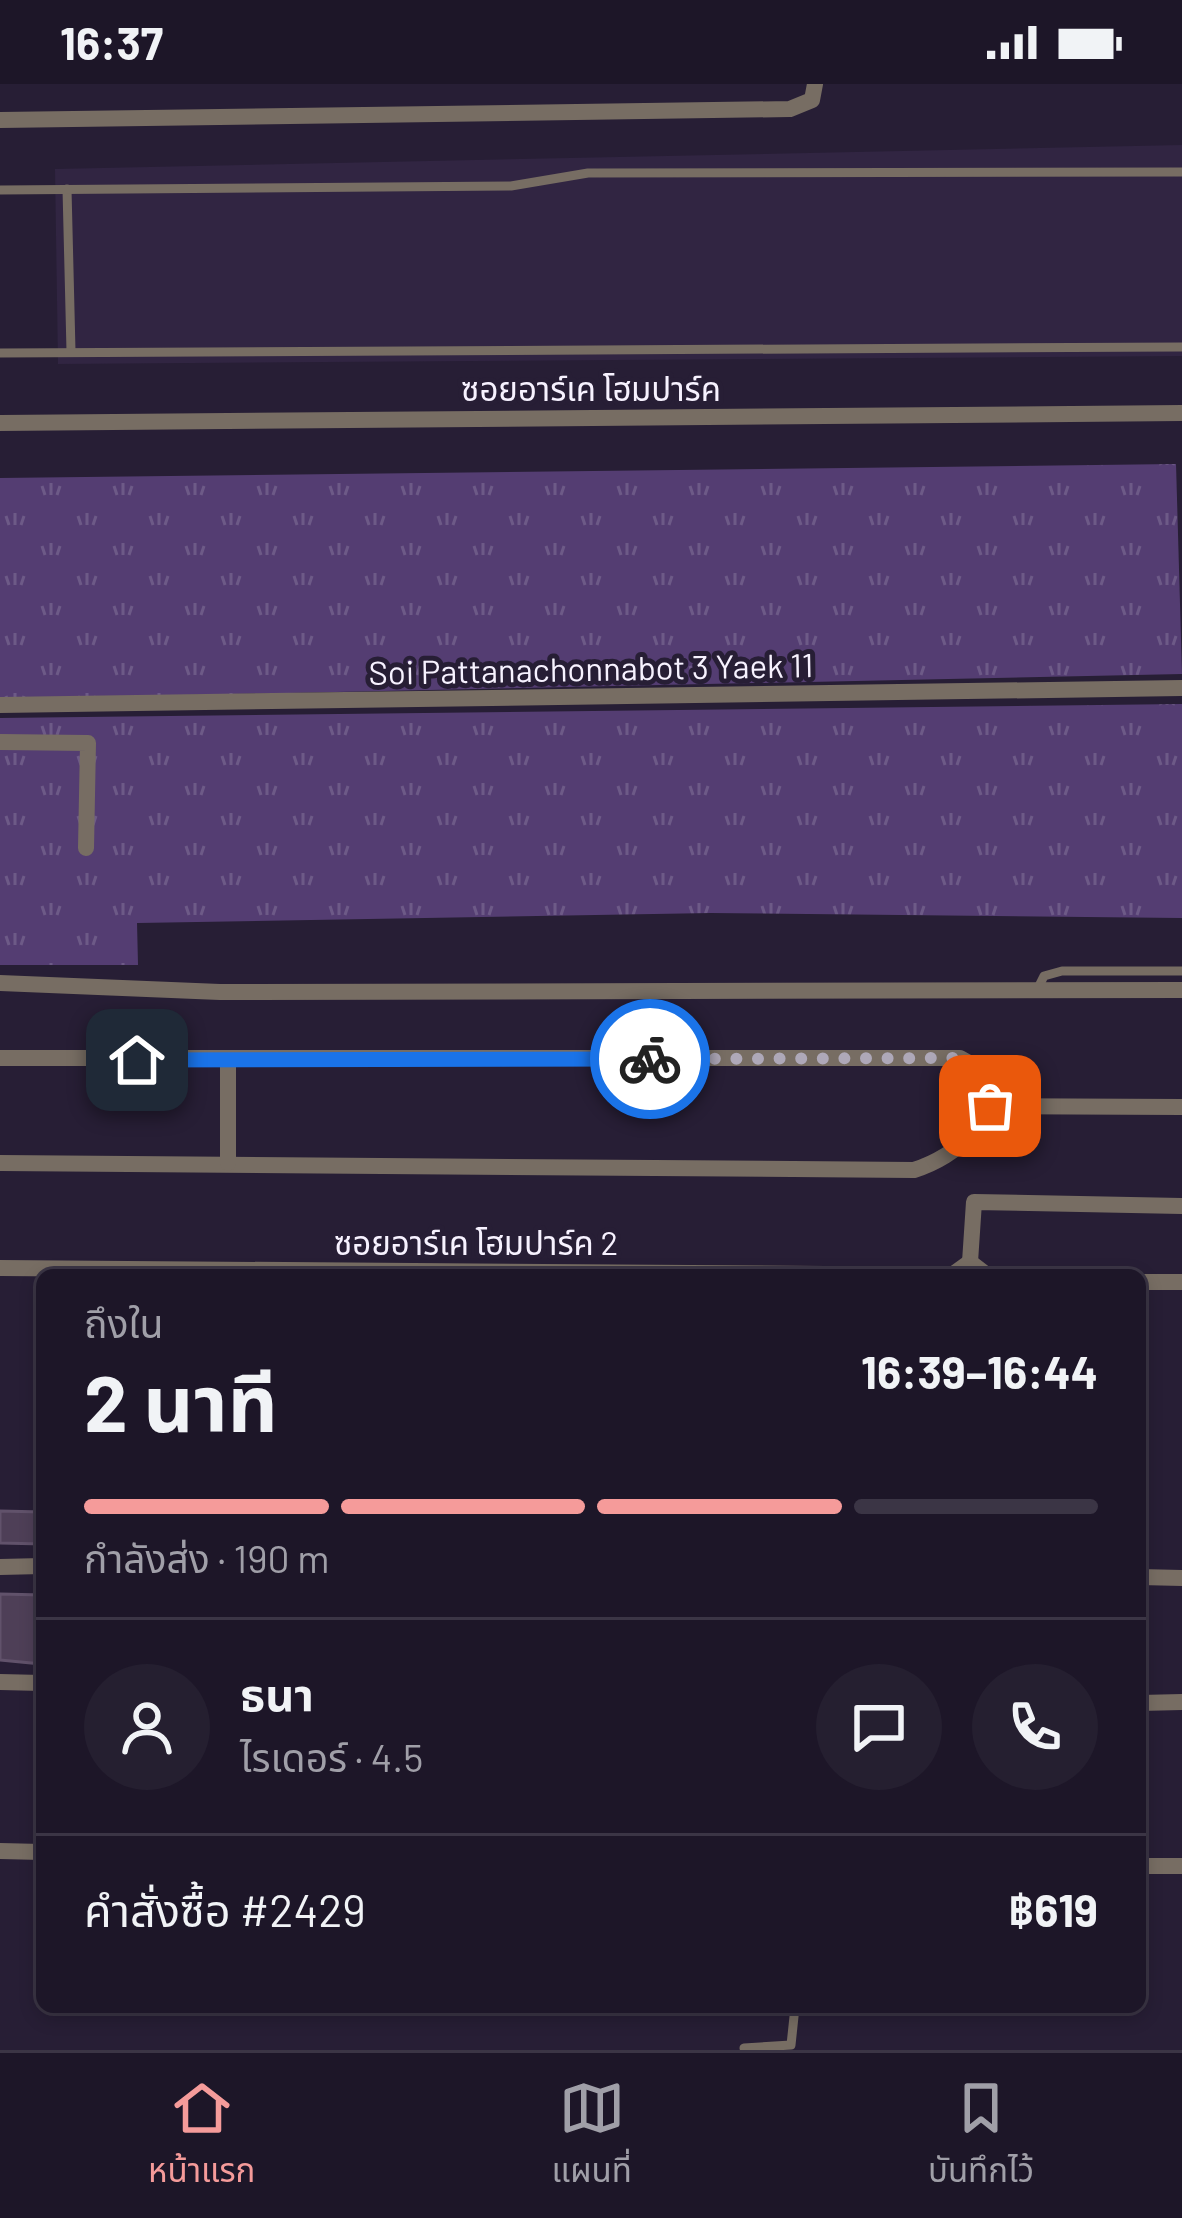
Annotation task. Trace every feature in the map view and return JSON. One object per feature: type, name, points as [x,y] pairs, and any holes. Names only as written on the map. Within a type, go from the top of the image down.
[{"type":"street","points":[[0,121],[790,109],[812,100],[815,84]]},
{"type":"street","name":"ซอยอาร์เค โฮมปาร์ค","points":[[0,423],[1182,413]]},
{"type":"street","name":"Soi Pattanachonnabot 3 Yaek 11","points":[[0,705],[1182,688]]},
{"type":"street","points":[[0,742],[88,743],[86,848]]},
{"type":"street","points":[[0,982],[220,992],[1182,990]]},
{"type":"street","points":[[0,1058],[960,1058],[985,1072],[990,1106],[987,1119],[934,1164],[914,1169],[0,1163]]},
{"type":"street","points":[[228,1061],[228,1163]]},
{"type":"street","points":[[990,1106],[1182,1108]]},
{"type":"street","points":[[979,1269],[970,1262],[974,1202],[1182,1206]]},
{"type":"street","name":"ซอยอาร์เค โฮมปาร์ค 2","points":[[960,1269],[970,1262]]},
{"type":"street","name":"ซอยอาร์เค โฮมปาร์ค 2","points":[[0,1268],[136,1269]]},
{"type":"street","points":[[1146,1282],[1182,1282]]},
{"type":"street","points":[[0,1567],[36,1566]]},
{"type":"street","points":[[1146,1577],[1182,1578]]},
{"type":"street","points":[[0,1682],[36,1683]]},
{"type":"street","points":[[1146,1703],[1182,1702]]},
{"type":"street","points":[[0,1851],[36,1852]]},
{"type":"street","points":[[1146,1866],[1182,1867]]},
{"type":"lane","points":[[0,190],[511,186],[588,172],[1182,172]]},
{"type":"lane","points":[[67,189],[70,352]]},
{"type":"lane","points":[[0,353],[1182,347]]},
{"type":"lane","points":[[1037,990],[1044,976],[1062,971],[1182,971]]},
{"type":"lane","points":[[744,2048],[791,2045],[794,2013]]},
{"type":"shaded area","points":[[1182,145],[1182,356],[58,364],[55,169]]},
{"type":"green space","points":[[1176,464],[1182,674],[0,699],[0,478]]},
{"type":"green space","points":[[1182,704],[1182,918],[711,913],[137,923],[138,965],[0,965],[0,718]]},
{"type":"building","points":[[0,1511],[36,1512],[36,1544],[0,1543]]},
{"type":"building","points":[[0,1594],[36,1595],[36,1663],[0,1660]]},
{"type":"way so far","points":[[650,1059],[960,1058],[977,1063],[985,1072],[990,1106]]},
{"type":"route","points":[[137,1060],[650,1059]]}]
